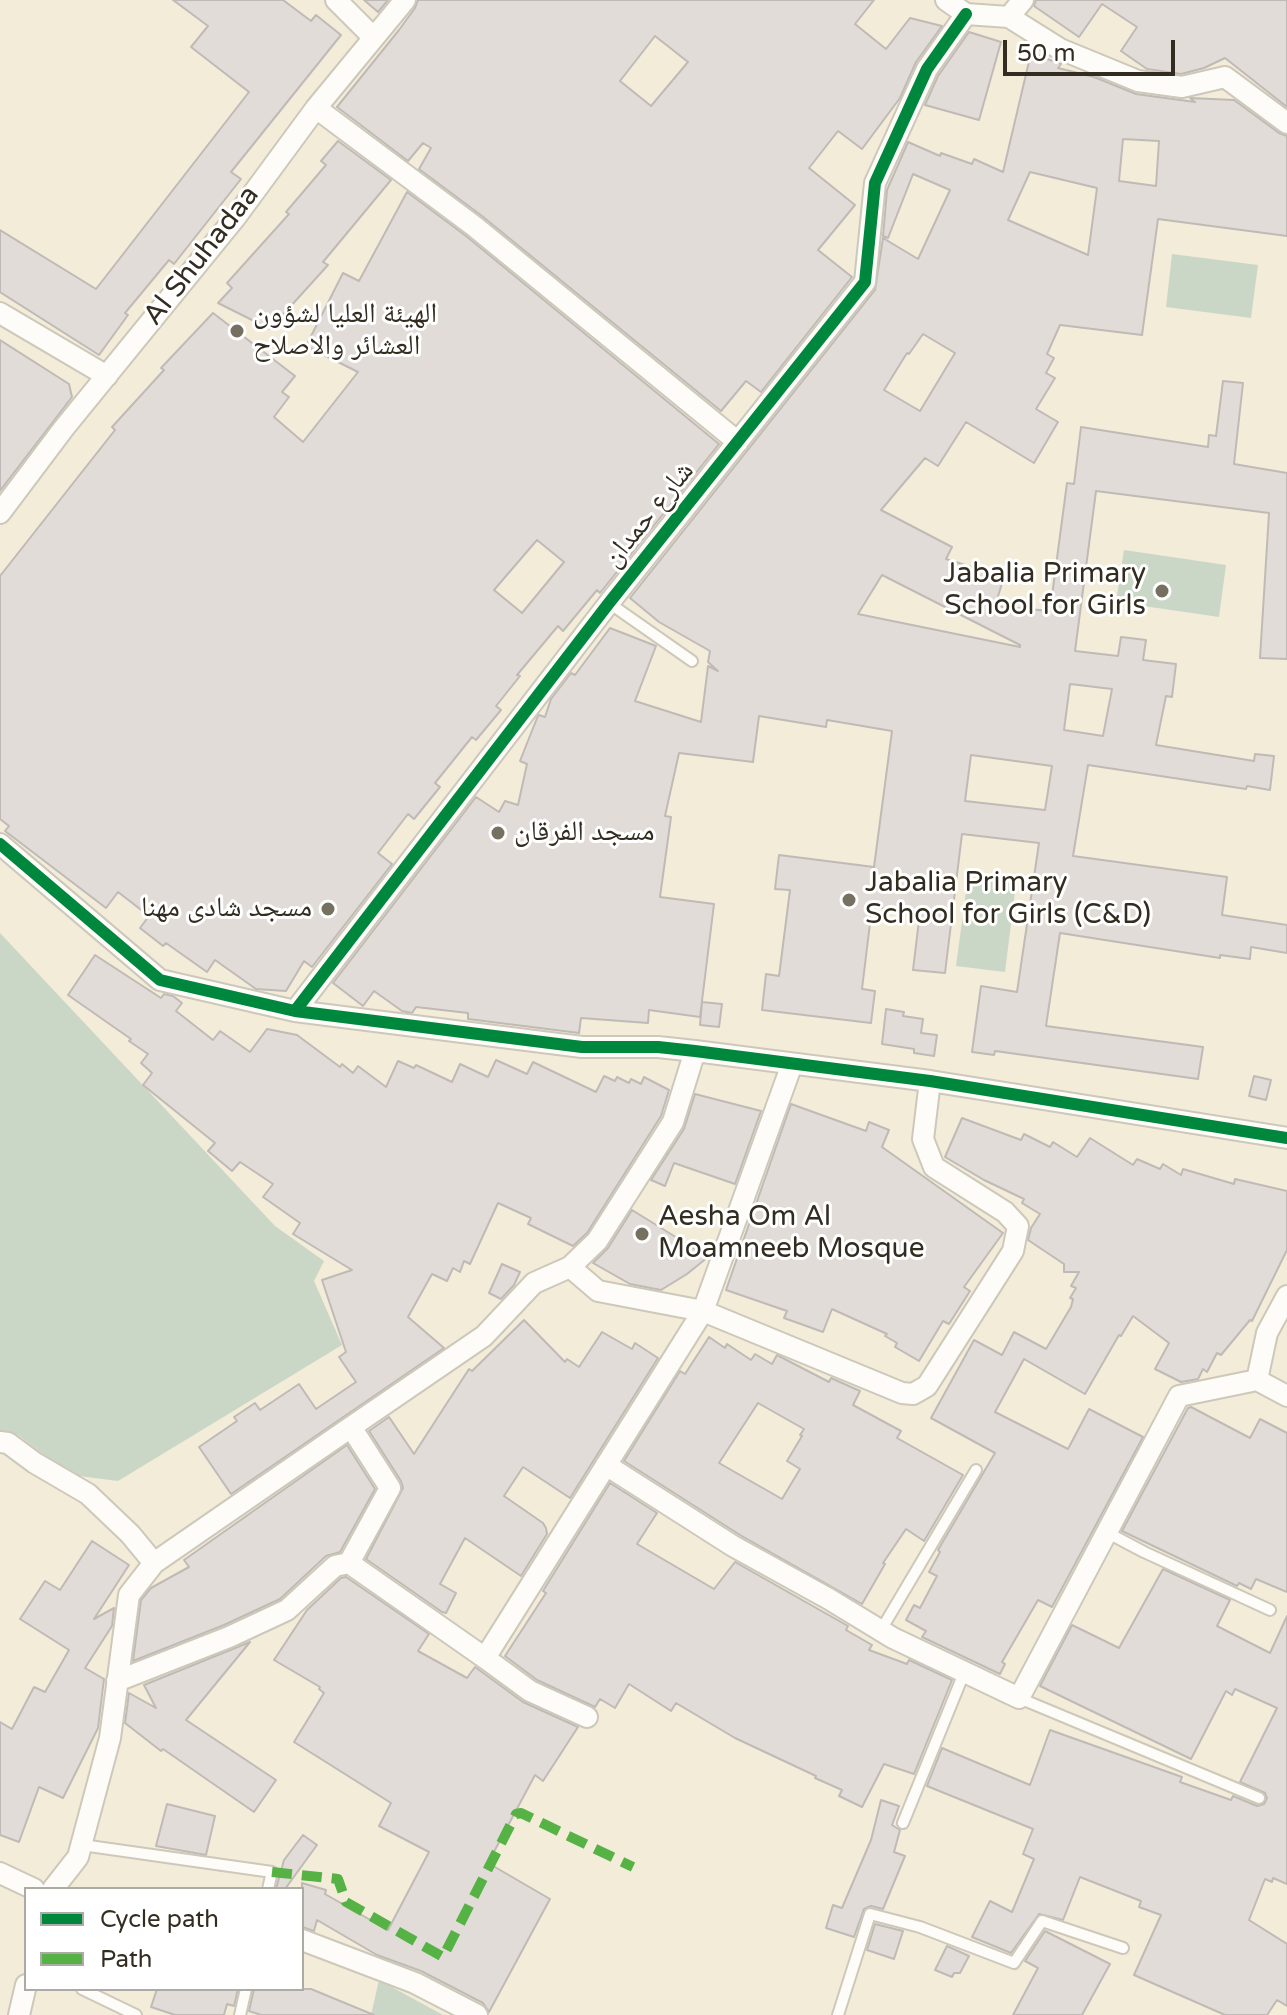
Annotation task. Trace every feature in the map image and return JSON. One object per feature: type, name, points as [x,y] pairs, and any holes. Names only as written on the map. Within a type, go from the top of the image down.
[{"type":"street","points":[[336,0],[373,37]]},
{"type":"street","name":"Al Shuhadaa","points":[[0,513],[235,218],[316,108],[405,0]]},
{"type":"street","points":[[946,0],[966,14],[1009,17],[1060,49],[1138,81],[1182,87],[1225,77],[1287,123]]},
{"type":"street","points":[[1009,17],[1023,0]]},
{"type":"street","name":"شارع حمدان","points":[[295,1011],[609,603],[865,282],[875,183],[927,69],[966,14]]},
{"type":"street","points":[[316,108],[474,226],[738,442]]},
{"type":"street","points":[[0,313],[107,376]]},
{"type":"street","points":[[0,844],[160,980],[295,1011],[582,1047],[658,1047],[930,1081],[1287,1138]]},
{"type":"street","points":[[55,1887],[78,1857],[110,1738],[129,1595],[154,1563],[484,1336],[534,1283],[570,1267],[597,1241],[673,1122],[695,1051]]},
{"type":"street","points":[[485,1658],[703,1311],[792,1064]]},
{"type":"street","points":[[570,1267],[598,1291],[703,1311],[902,1393],[913,1394],[927,1386],[1013,1251],[1018,1226],[1005,1212],[934,1167],[923,1139],[930,1081]]},
{"type":"street","points":[[1257,1380],[1267,1333],[1287,1296]]},
{"type":"street","points":[[606,1465],[733,1546],[881,1630],[931,1658],[1019,1698],[1179,1396],[1257,1380],[1287,1396]]},
{"type":"street","points":[[349,1563],[390,1488],[351,1427]]},
{"type":"street","points":[[0,1442],[8,1443],[88,1494],[130,1534],[154,1563]]},
{"type":"street","points":[[117,1681],[229,1637],[287,1610],[335,1566],[349,1563],[530,1691],[587,1717]]},
{"type":"street","points":[[0,1873],[30,1887]]},
{"type":"street","points":[[304,1941],[415,1983],[477,2015]]},
{"type":"street","points":[[19,2015],[25,1991]]},
{"type":"street","points":[[0,2013],[7,2015]]},
{"type":"lane","points":[[609,603],[692,661]]},
{"type":"lane","points":[[881,1630],[976,1470]]},
{"type":"lane","points":[[1108,1533],[1270,1610]]},
{"type":"lane","points":[[903,1823],[964,1673]]},
{"type":"lane","points":[[1019,1698],[1259,1798]]},
{"type":"lane","points":[[82,1845],[272,1872],[268,1887]]},
{"type":"lane","points":[[838,2015],[870,1914],[920,1927],[1014,1963],[1042,1921],[1123,1948]]},
{"type":"lane","points":[[86,1991],[136,2015]]},
{"type":"lane","points":[[240,2015],[246,1991]]},
{"type":"green space","points":[[1172,254],[1258,265],[1251,318],[1166,307]]},
{"type":"green space","points":[[1124,550],[1226,565],[1219,617],[1116,602]]},
{"type":"green space","points":[[968,877],[1016,884],[1005,972],[956,966]]},
{"type":"green space","points":[[0,933],[275,1226],[324,1261],[314,1281],[342,1345],[118,1481],[71,1475],[18,1435],[0,1432]]},
{"type":"green space","points":[[379,1980],[443,2015],[371,2015]]},
{"type":"building","points":[[173,0],[283,0],[311,21],[316,15],[341,35],[231,172],[241,179],[174,264],[169,260],[125,313],[128,315],[99,355],[0,292],[0,230],[96,289],[249,92],[191,47],[208,26]]},
{"type":"building","points":[[364,0],[388,0],[378,12]]},
{"type":"building","points":[[418,0],[874,0],[855,24],[886,49],[910,18],[942,26],[916,62],[900,98],[862,149],[838,131],[809,168],[855,205],[818,250],[852,277],[761,392],[746,381],[721,411],[482,216],[419,169],[431,148],[423,143],[408,161],[337,107],[415,8]],"holes":[[[655,36],[688,62],[651,106],[620,81]]]},
{"type":"building","points":[[1036,0],[1287,0],[1287,107],[1225,58],[1181,74],[1147,69],[1121,51],[1137,27],[1102,4],[1079,37],[1034,6]]},
{"type":"building","points":[[969,32],[1001,42],[979,120],[925,105],[938,76]]},
{"type":"building","points":[[1031,53],[1061,64],[1058,68],[1094,77],[1136,94],[1195,102],[1190,98],[1234,100],[1287,136],[1287,236],[1158,219],[1142,335],[1060,325],[1047,354],[1054,358],[1046,373],[1055,378],[1036,409],[1058,422],[1034,463],[966,422],[938,466],[925,458],[881,510],[952,547],[946,559],[1004,577],[995,606],[1050,611],[1067,483],[1074,484],[1081,427],[1208,447],[1209,435],[1216,436],[1223,381],[1243,383],[1234,464],[1287,473],[1287,659],[1260,658],[1269,513],[1096,491],[1075,651],[1118,656],[1121,637],[1146,640],[1143,660],[1176,664],[1172,697],[1166,696],[1156,745],[1254,761],[1255,754],[1274,756],[1270,790],[1088,765],[1073,856],[1227,877],[1222,915],[1287,925],[1287,953],[1251,947],[1250,959],[1220,955],[1220,958],[1060,933],[1046,1026],[1203,1047],[1198,1079],[995,1051],[994,1055],[972,1052],[981,986],[1017,992],[1039,843],[962,834],[945,973],[913,970],[920,912],[872,907],[862,989],[875,991],[871,1023],[762,1010],[766,974],[779,976],[790,890],[775,889],[779,855],[874,867],[892,731],[827,720],[826,727],[759,716],[753,762],[679,753],[665,816],[671,817],[660,897],[714,904],[700,1017],[649,1010],[648,1023],[581,1018],[579,1033],[468,1019],[468,1013],[416,1007],[412,1013],[402,1011],[374,991],[363,1006],[333,983],[476,797],[499,812],[505,801],[518,805],[527,764],[520,761],[537,718],[539,715],[545,717],[551,699],[571,673],[575,675],[610,628],[656,646],[635,701],[701,722],[708,666],[718,671],[708,662],[710,651],[659,622],[630,598],[875,290],[883,238],[918,259],[950,190],[913,174],[888,238],[883,236],[887,190],[908,142],[940,156],[941,153],[972,164],[974,159],[1003,172]],"holes":[[[1123,139],[1159,141],[1156,186],[1119,181]],[[1030,172],[1097,188],[1088,255],[1008,220]],[[923,334],[955,353],[920,411],[884,390]],[[882,575],[1020,647],[858,614]],[[1070,684],[1112,689],[1103,736],[1064,730]],[[971,755],[1052,766],[1045,810],[965,801]]]},
{"type":"building","points":[[338,141],[391,180],[323,262],[328,265],[270,329],[218,303],[232,288],[227,283],[289,214],[286,212],[326,165],[321,161]]},
{"type":"building","points":[[407,192],[466,236],[719,444],[600,593],[597,590],[563,631],[558,626],[517,675],[520,676],[496,706],[501,710],[476,740],[472,737],[435,783],[440,787],[414,819],[408,814],[378,853],[392,864],[312,967],[304,961],[286,991],[256,989],[215,960],[207,972],[166,943],[163,946],[140,928],[149,916],[118,892],[106,908],[5,831],[9,826],[0,819],[0,576],[115,430],[112,427],[164,370],[161,368],[213,313],[295,376],[282,392],[289,397],[274,417],[303,442],[358,372],[306,346],[343,273],[359,281]],"holes":[[[537,540],[564,562],[522,613],[494,590]]]},
{"type":"building","points":[[0,340],[69,384],[72,397],[0,491]]},
{"type":"building","points":[[95,955],[161,998],[164,994],[173,996],[182,1003],[176,1011],[213,1040],[220,1031],[250,1052],[267,1029],[297,1035],[340,1067],[342,1064],[353,1073],[358,1066],[386,1087],[398,1061],[414,1068],[416,1065],[452,1082],[460,1064],[488,1077],[496,1060],[527,1074],[533,1062],[596,1092],[604,1076],[615,1081],[617,1077],[629,1083],[631,1079],[641,1084],[644,1077],[669,1090],[661,1116],[587,1233],[573,1246],[528,1224],[531,1218],[498,1203],[470,1264],[464,1261],[460,1272],[453,1268],[447,1281],[432,1274],[408,1317],[444,1348],[231,1494],[199,1447],[237,1421],[234,1417],[255,1403],[260,1410],[299,1384],[316,1409],[356,1382],[339,1357],[346,1352],[322,1280],[352,1270],[293,1234],[300,1223],[263,1197],[273,1184],[240,1162],[232,1171],[208,1151],[215,1143],[143,1085],[152,1073],[141,1063],[148,1054],[68,995]]},
{"type":"building","points":[[702,1002],[722,1004],[719,1027],[700,1025]]},
{"type":"building","points":[[886,1009],[923,1019],[921,1033],[937,1035],[934,1056],[882,1044]]},
{"type":"building","points":[[1254,1076],[1271,1080],[1266,1100],[1249,1096]]},
{"type":"building","points":[[695,1094],[761,1111],[735,1184],[674,1163],[665,1186],[651,1180],[684,1129]]},
{"type":"building","points":[[791,1104],[866,1131],[869,1122],[889,1130],[882,1147],[1003,1233],[964,1287],[970,1291],[949,1324],[943,1321],[919,1361],[895,1347],[897,1343],[885,1336],[887,1334],[832,1309],[823,1332],[784,1318],[787,1311],[726,1290]]},
{"type":"building","points":[[962,1118],[1021,1140],[1024,1134],[1050,1147],[1053,1142],[1077,1157],[1090,1138],[1133,1165],[1137,1159],[1160,1169],[1163,1164],[1181,1175],[1183,1169],[1234,1184],[1235,1179],[1287,1191],[1287,1250],[1252,1321],[1221,1355],[1217,1353],[1207,1372],[1203,1369],[1198,1379],[1181,1382],[1155,1369],[1169,1343],[1133,1316],[1085,1394],[1024,1359],[995,1412],[1068,1449],[1089,1409],[1143,1437],[1052,1607],[1038,1600],[1002,1662],[1005,1664],[1000,1674],[922,1637],[926,1631],[906,1620],[914,1605],[920,1608],[937,1576],[929,1572],[940,1552],[938,1550],[995,1453],[931,1418],[974,1340],[1002,1355],[1014,1332],[1046,1349],[1071,1307],[1073,1299],[1070,1298],[1076,1288],[1071,1286],[1079,1272],[1064,1272],[1064,1264],[1028,1240],[1040,1214],[1022,1203],[1024,1199],[945,1157]]},
{"type":"building","name":"Aesha Om Al Moamneeb Mosque","points":[[632,1210],[708,1257],[661,1290],[630,1284],[593,1263],[608,1248]]},
{"type":"building","points":[[502,1264],[520,1272],[514,1285],[501,1299],[489,1293]]},
{"type":"building","points":[[524,1320],[565,1362],[567,1359],[579,1367],[602,1332],[632,1349],[635,1343],[658,1358],[570,1498],[523,1467],[504,1496],[546,1528],[547,1534],[521,1576],[465,1538],[440,1584],[456,1593],[446,1613],[442,1612],[366,1559],[403,1488],[369,1431],[389,1417],[414,1454],[469,1369],[472,1371]]},
{"type":"building","points":[[709,1337],[725,1348],[727,1344],[751,1360],[755,1354],[772,1364],[777,1355],[829,1382],[831,1378],[860,1391],[853,1405],[901,1431],[897,1438],[963,1475],[924,1541],[906,1529],[883,1563],[862,1604],[740,1535],[624,1461],[680,1371],[685,1374]],"holes":[[[758,1403],[804,1429],[787,1461],[800,1469],[782,1499],[719,1463]]]},
{"type":"building","points":[[1191,1407],[1250,1438],[1260,1419],[1287,1433],[1287,1592],[1256,1579],[1251,1589],[1239,1583],[1237,1586],[1122,1531]]},
{"type":"building","points":[[347,1445],[375,1489],[340,1552],[326,1556],[280,1599],[133,1661],[141,1600],[151,1588],[189,1567],[184,1560]]},
{"type":"building","points":[[610,1483],[657,1513],[637,1544],[714,1589],[735,1562],[848,1626],[846,1630],[872,1645],[869,1650],[907,1664],[909,1660],[952,1680],[914,1774],[884,1764],[862,1807],[839,1796],[842,1790],[735,1738],[676,1703],[671,1711],[629,1684],[615,1708],[600,1699],[595,1707],[537,1680],[505,1656]]},
{"type":"building","points":[[92,1541],[129,1565],[94,1619],[114,1608],[112,1626],[85,1668],[104,1679],[98,1728],[63,1798],[39,1787],[19,1842],[0,1835],[0,1722],[12,1729],[34,1687],[45,1692],[69,1650],[20,1619],[45,1581],[60,1590]]},
{"type":"building","points":[[1163,1569],[1230,1600],[1217,1626],[1270,1653],[1287,1616],[1287,1884],[1273,1878],[1272,1882],[1265,1879],[1249,1920],[1287,1944],[1287,2006],[1277,2000],[1267,2015],[1225,2015],[1134,1975],[1161,1915],[1139,1907],[1141,1901],[1080,1877],[1063,1920],[1039,1914],[1011,1953],[972,1937],[990,1901],[1012,1912],[1034,1859],[1023,1854],[1033,1829],[927,1786],[942,1748],[1030,1785],[1050,1730],[1182,1777],[1180,1782],[1231,1800],[1233,1796],[1257,1806],[1264,1804],[1267,1798],[1265,1793],[1240,1782],[1277,1708],[1235,1689],[1232,1695],[1226,1691],[1191,1759],[1040,1686],[1072,1625],[1119,1648]]},
{"type":"building","points":[[346,1577],[429,1634],[418,1651],[467,1678],[475,1667],[523,1702],[578,1727],[543,1781],[535,1775],[488,1863],[550,1899],[489,2012],[483,2003],[421,1971],[377,1955],[317,1920],[314,1931],[304,1928],[302,1883],[326,1890],[325,1894],[388,1930],[429,1852],[379,1826],[391,1803],[294,1742],[324,1693],[320,1687],[274,1660],[307,1610],[341,1578]]},
{"type":"building","points":[[250,1642],[186,1720],[276,1780],[254,1812],[163,1749],[161,1751],[125,1723],[129,1693],[156,1708],[144,1685]]},
{"type":"building","points":[[881,1800],[899,1806],[892,1825],[900,1830],[894,1852],[905,1856],[883,1909],[871,1906],[864,1909],[854,1937],[826,1928],[833,1905],[842,1908],[871,1840]]},
{"type":"building","points":[[167,1804],[215,1816],[206,1855],[156,1846]]},
{"type":"building","points":[[303,1835],[317,1845],[286,1887],[277,1887],[284,1860]]},
{"type":"building","points":[[875,1924],[903,1931],[894,1959],[867,1950]]},
{"type":"building","points":[[1045,1931],[1110,1964],[1082,2015],[1013,2015],[1038,1968],[1025,1961]]},
{"type":"building","points":[[947,1946],[969,1956],[960,1973],[954,1973],[952,1977],[935,1970]]},
{"type":"building","points":[[311,1989],[374,2015],[261,2015],[249,2011],[254,1991]]},
{"type":"building","points":[[156,1991],[238,1991],[234,2006],[227,2004],[224,2015],[175,2015],[151,2007]]},
{"type":"marked path","points":[[272,1872],[338,1879],[346,1902],[443,1957],[516,1814],[521,1813],[633,1867]]},
{"type":"cycle path","points":[[295,1011],[609,603],[865,282],[875,183],[927,69],[966,14]]},
{"type":"cycle path","points":[[0,844],[160,980],[295,1011],[582,1047],[658,1047],[930,1081],[1287,1138]]},
{"type":"place","name":"الهيئة العليا لشؤون العشائر والاصلاح","points":[[237,331]]},
{"type":"place","name":"Jabalia Primary School for Girls","points":[[1162,591]]},
{"type":"place","name":"مسجد الفرقان","points":[[498,833]]},
{"type":"place","name":"Jabalia Primary School for Girls (C&D)","points":[[849,900]]},
{"type":"place","name":"مسجد شادى مهنا","points":[[328,909]]},
{"type":"place","name":"Aesha Om Al Moamneeb Mosque","points":[[642,1234]]}]
